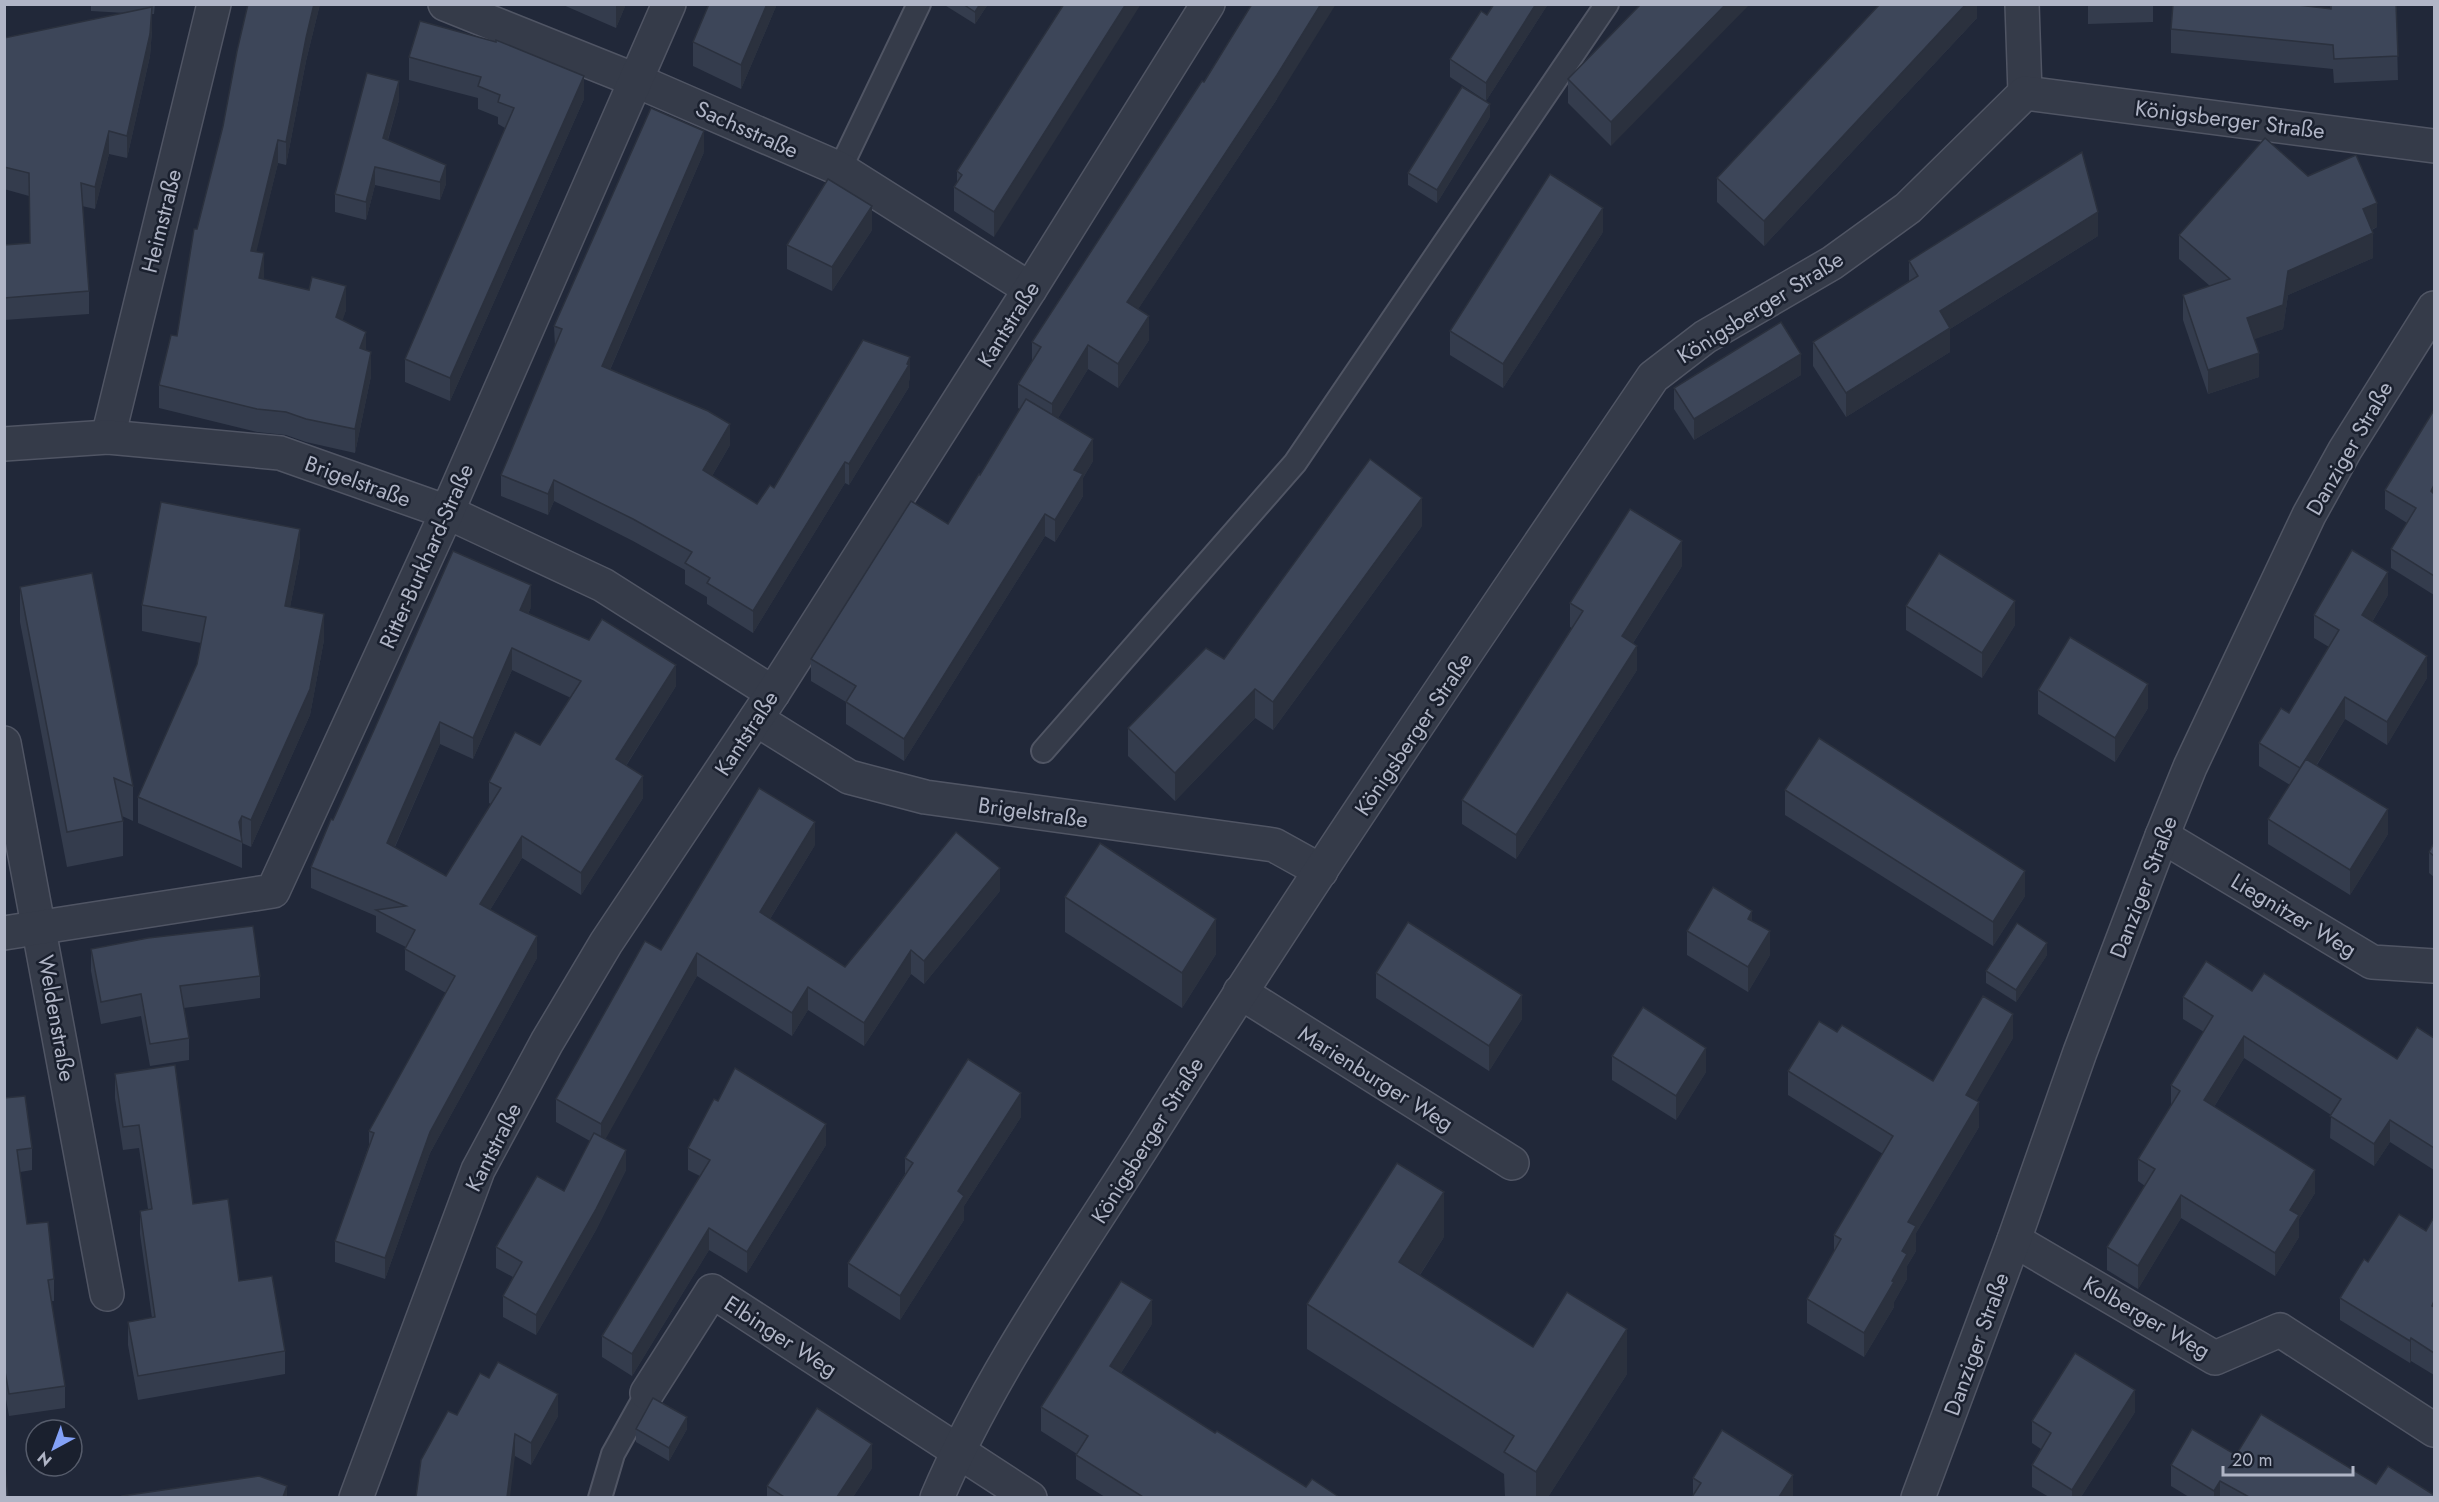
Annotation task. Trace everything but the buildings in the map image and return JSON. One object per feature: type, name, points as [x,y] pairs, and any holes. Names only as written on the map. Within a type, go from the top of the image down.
[{"type":"street","name":"Heimstraße","points":[[108,437],[214,4]]},
{"type":"street","name":"Sachsstraße","points":[[445,4],[635,80],[840,169],[1030,290]]},
{"type":"street","name":"Ritter-Burkhard-Straße","points":[[40,928],[273,891],[447,512],[669,4]]},
{"type":"street","name":"Kantstraße","points":[[356,1497],[478,1170],[547,1042],[606,943],[765,706],[1030,290],[1208,4]]},
{"type":"street","points":[[2022,4],[2025,93]]},
{"type":"street","name":"Königsberger Straße","points":[[938,1497],[957,1450],[1022,1338],[1240,992],[1653,377],[1706,337],[1832,263],[1908,208],[2025,93],[2434,146]]},
{"type":"street","name":"Danziger Straße","points":[[1918,1497],[2014,1240],[2080,1052],[2190,767],[2309,515],[2344,450],[2434,308]]},
{"type":"street","name":"Brigelstraße","points":[[4,444],[108,437],[280,453],[447,512],[603,585],[765,706],[849,777],[925,797],[1274,845],[1321,871]]},
{"type":"street","name":"Weldenstraße","points":[[4,743],[107,1294]]},
{"type":"street","name":"Liegnitzer Weg","points":[[2162,836],[2372,962],[2434,966]]},
{"type":"street","points":[[4,933],[40,928]]},
{"type":"street","name":"Marienburger Weg","points":[[1240,992],[1512,1163]]},
{"type":"street","name":"Kolberger Weg","points":[[2014,1240],[2216,1358],[2280,1330],[2434,1430]]},
{"type":"street","name":"Elbinger Weg","points":[[647,1393],[712,1291],[957,1450]]},
{"type":"street","points":[[957,1450],[1030,1497]]},
{"type":"lane","points":[[840,169],[919,4]]},
{"type":"lane","points":[[1043,751],[1295,463],[1607,4]]},
{"type":"lane","name":"Elbinger Weg","points":[[600,1497],[613,1454],[647,1393]]}]
